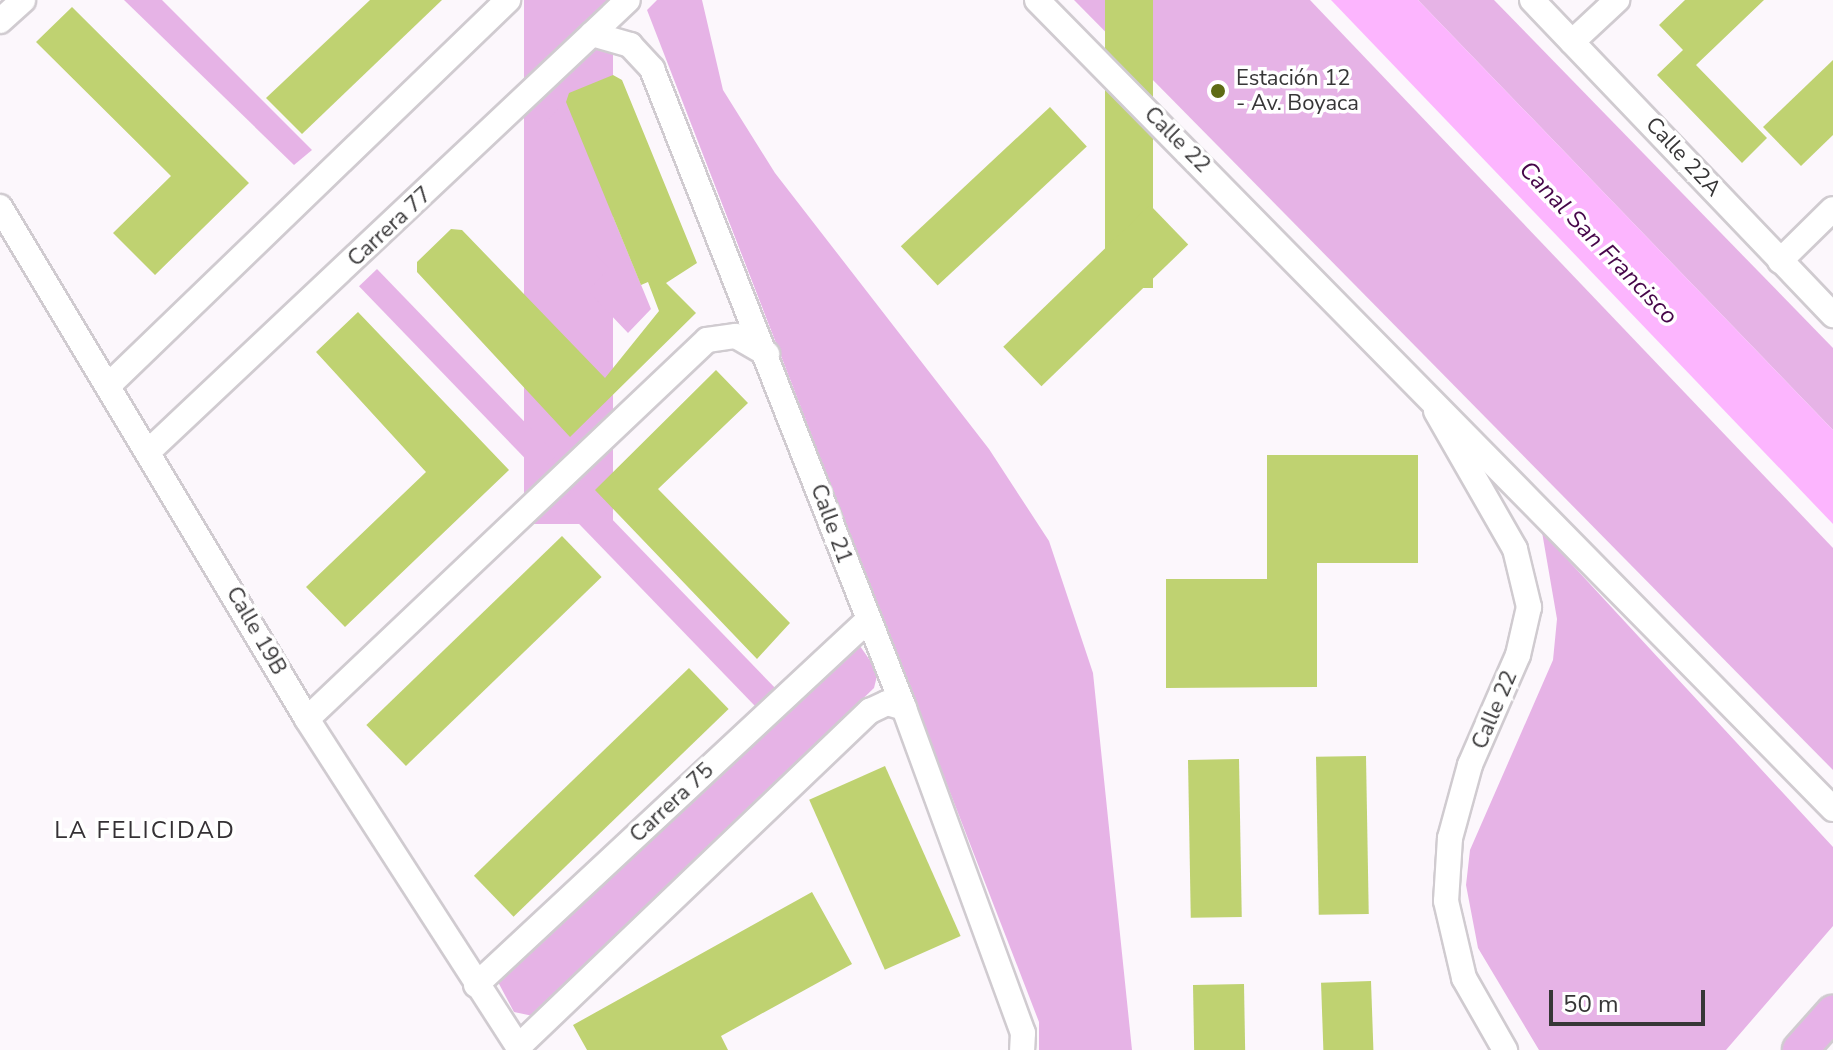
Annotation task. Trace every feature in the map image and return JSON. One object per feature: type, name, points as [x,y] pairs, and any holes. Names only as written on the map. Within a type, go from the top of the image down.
[{"type":"highway","points":[[1800,1050],[1833,1013]]},
{"type":"street","points":[[0,21],[23,0]]},
{"type":"street","points":[[111,383],[508,0]]},
{"type":"street","name":"Carrera 77","points":[[150,450],[628,0]]},
{"type":"street","name":"Calle 22","points":[[1037,0],[1419,381],[1833,809]]},
{"type":"street","name":"Calle 22A","points":[[1532,0],[1833,315]]},
{"type":"street","points":[[1572,42],[1617,0]]},
{"type":"street","name":"Calle 21","points":[[592,34],[630,45],[652,69],[767,354],[867,621],[904,708],[1023,1033],[1022,1050]]},
{"type":"street","name":"Calle 19B","points":[[0,207],[111,383],[307,719],[519,1049]]},
{"type":"street","points":[[1780,261],[1833,209]]},
{"type":"street","points":[[307,719],[656,392],[707,340],[736,336],[767,354]]},
{"type":"street","name":"Calle 22","points":[[1419,381],[1525,576],[1529,607],[1518,655],[1470,765],[1450,838],[1446,901],[1464,978],[1505,1050]]},
{"type":"street","name":"Carrera 75","points":[[476,985],[867,621]]},
{"type":"street","points":[[519,1049],[870,711],[887,703],[904,708]]},
{"type":"shaded area","points":[[124,0],[162,0],[312,150],[294,165]]},
{"type":"shaded area","points":[[524,0],[613,0],[613,524],[524,524]]},
{"type":"shaded area","points":[[657,0],[702,0],[723,90],[775,173],[989,449],[1049,541],[1093,673],[1132,1050],[1039,1050],[1039,1022],[647,10]]},
{"type":"shaded area","points":[[1074,0],[1310,0],[1833,548],[1833,770]]},
{"type":"shaded area","points":[[1418,0],[1494,0],[1833,348],[1833,430]]},
{"type":"shaded area","points":[[566,102],[651,309],[628,333],[588,291],[609,268],[545,204],[579,170],[538,129]]},
{"type":"shaded area","points":[[377,269],[557,455],[539,473],[359,286]]},
{"type":"shaded area","points":[[579,485],[775,688],[755,707],[560,504]]},
{"type":"shaded area","points":[[1542,532],[1833,847],[1833,926],[1726,1050],[1539,1050],[1478,948],[1466,885],[1470,850],[1553,660],[1557,619]]},
{"type":"shaded area","points":[[860,646],[878,672],[874,688],[533,1016],[514,1012],[498,982],[503,974]]},
{"type":"water","name":"Canal San Francisco","points":[[1331,0],[1418,0],[1833,430],[1833,524]]},
{"type":"building","points":[[370,0],[442,0],[302,134],[266,98]]},
{"type":"building","points":[[1105,0],[1153,0],[1153,288],[1105,288]]},
{"type":"building","points":[[1685,0],[1764,0],[1696,65],[1767,138],[1742,163],[1657,75],[1683,50],[1659,25]]},
{"type":"building","points":[[72,7],[249,183],[155,275],[113,233],[171,176],[36,42]]},
{"type":"building","points":[[1833,60],[1833,135],[1801,166],[1763,127]]},
{"type":"building","points":[[613,75],[622,80],[697,263],[666,283],[696,313],[570,437],[417,272],[417,262],[451,229],[462,230],[605,378],[659,311],[648,282],[641,285],[566,102],[569,93]]},
{"type":"building","points":[[1050,107],[1087,146],[938,286],[901,246]]},
{"type":"building","points":[[1150,205],[1188,245],[1041,386],[1003,347]]},
{"type":"building","points":[[358,312],[509,470],[345,627],[306,587],[426,472],[316,352]]},
{"type":"building","points":[[716,370],[748,403],[658,489],[790,623],[757,659],[595,490]]},
{"type":"building","points":[[1267,455],[1418,455],[1418,563],[1317,563],[1317,687],[1166,688],[1166,579],[1267,579]]},
{"type":"building","points":[[562,536],[602,577],[406,766],[366,725]]},
{"type":"building","points":[[689,668],[729,709],[514,917],[474,876]]},
{"type":"building","points":[[1366,756],[1369,914],[1319,915],[1316,757]]},
{"type":"building","points":[[1239,759],[1242,917],[1191,918],[1188,760]]},
{"type":"building","points":[[885,766],[961,936],[885,970],[809,800]]},
{"type":"building","points":[[812,892],[852,964],[721,1036],[728,1050],[587,1050],[573,1025]]},
{"type":"building","points":[[1371,981],[1373,1050],[1323,1050],[1321,983]]},
{"type":"building","points":[[1244,984],[1245,1050],[1194,1050],[1193,985]]},
{"type":"place","name":"Estación 12 - Av. Boyaca","points":[[1218,91]]},
{"type":"district","name":"LA FELICIDAD","points":[[145,831]]}]
